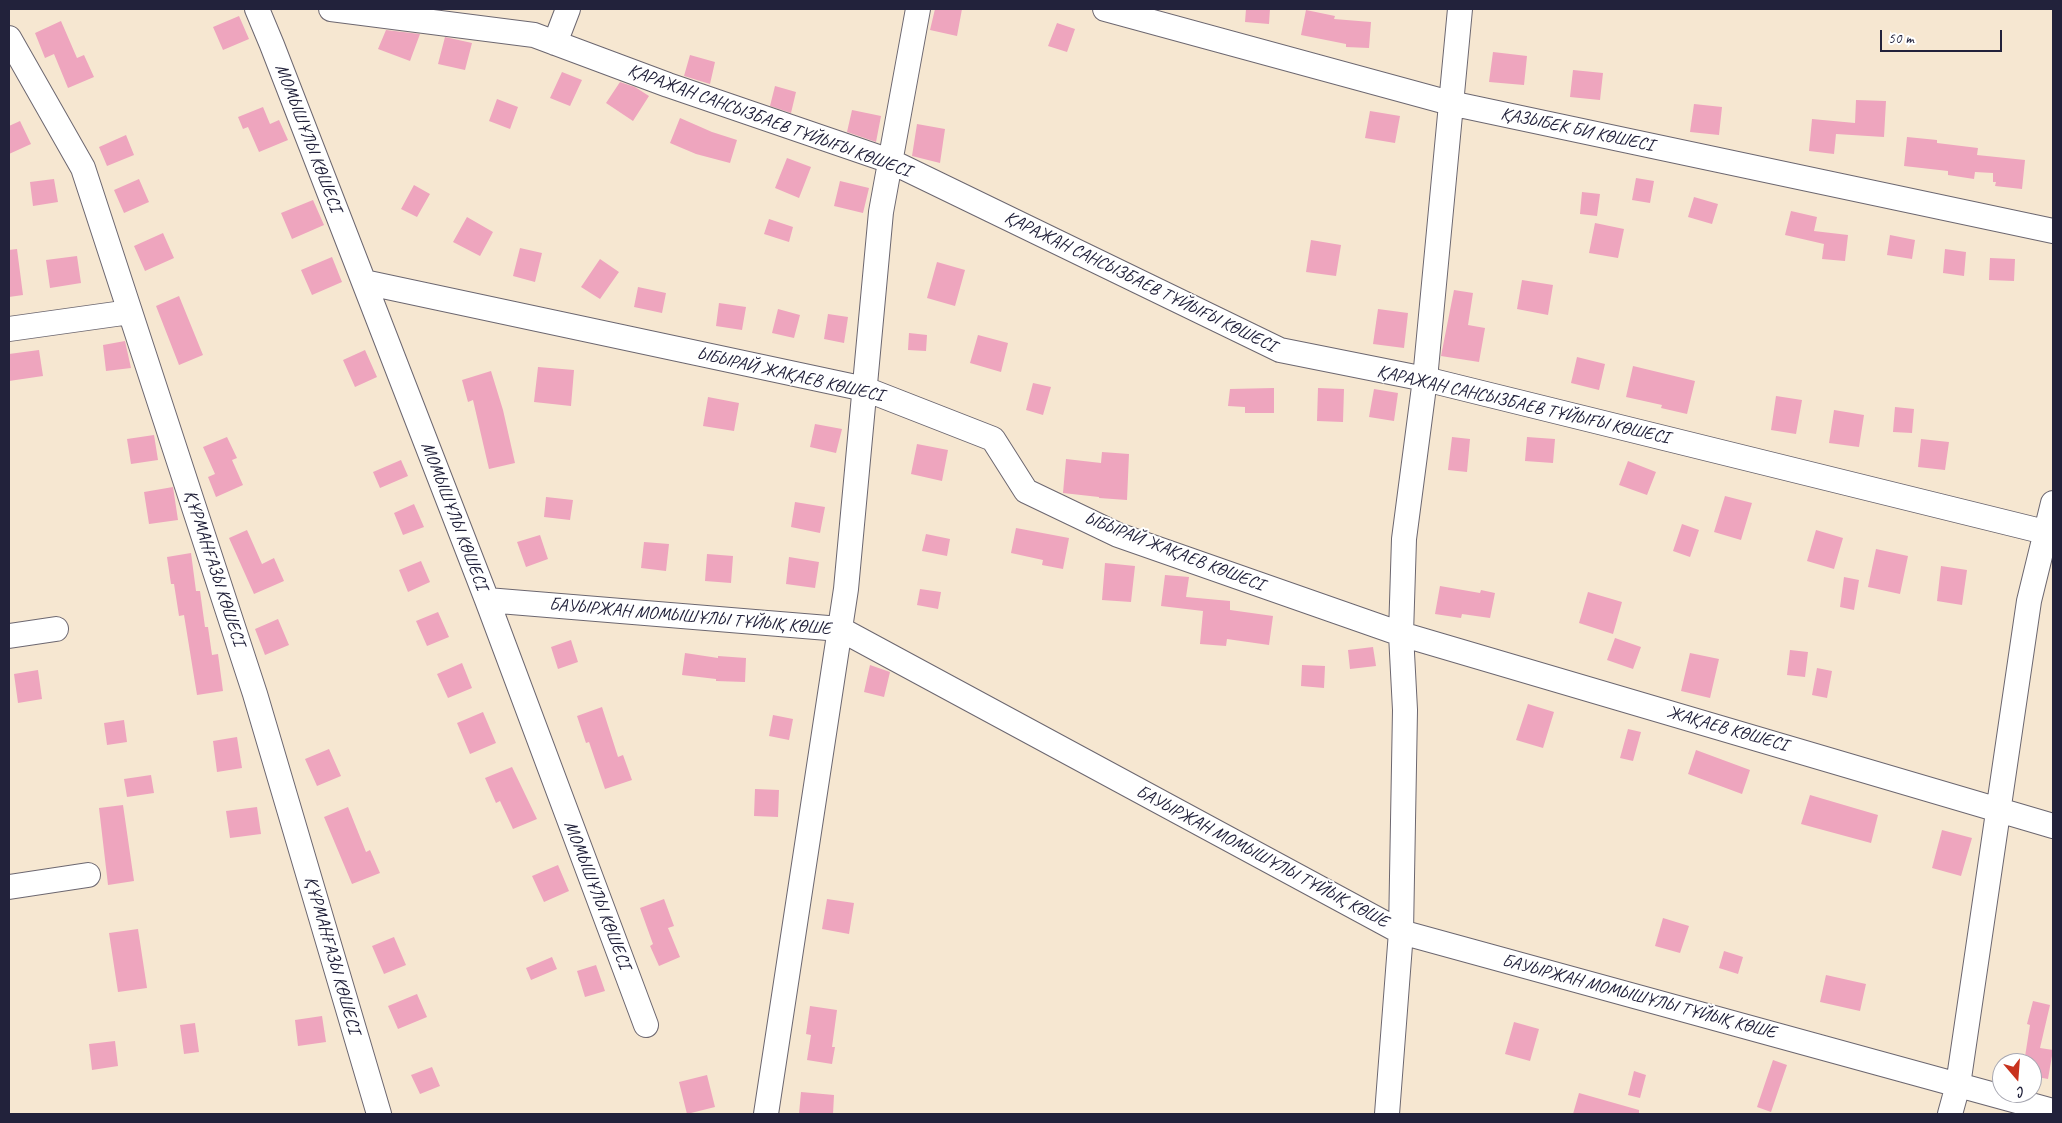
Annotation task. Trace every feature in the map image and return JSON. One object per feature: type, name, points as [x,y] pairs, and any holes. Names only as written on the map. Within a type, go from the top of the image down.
[{"type":"street","name":"МОМЫШҰЛЫ КӨШЕСІ","points":[[256,9],[272,45],[364,282],[646,1025]]},
{"type":"street","name":"ҚАРАЖАН САНСЫЗБАЕВ ТҰЙЫҒЫ КӨШЕСІ","points":[[331,9],[534,35],[668,85],[890,161],[1280,350],[1425,379],[2049,533]]},
{"type":"street","points":[[555,43],[568,9]]},
{"type":"street","points":[[766,1114],[846,589],[881,212],[918,9]]},
{"type":"street","name":"ҚАЗЫБЕК БИ КӨШЕСІ","points":[[1105,9],[1450,103],[2053,231]]},
{"type":"street","points":[[1387,1114],[1401,932],[1405,710],[1401,634],[1404,539],[1425,379],[1460,9]]},
{"type":"street","name":"ҚҰРМАНҒАЗЫ КӨШЕСІ","points":[[9,38],[83,168],[255,694],[379,1114]]},
{"type":"street","name":"ЫБЫРАЙ ЖАҚАЕВ КӨШЕСІ","points":[[364,282],[864,389],[993,439],[1026,491],[1118,534],[1401,634]]},
{"type":"street","points":[[9,329],[130,312]]},
{"type":"street","points":[[1950,1114],[1958,1084],[2029,601],[2049,533],[2053,503]]},
{"type":"street","name":"БАУЫРЖАН МОМЫШҰЛЫ ТҰЙЫҚ КӨШЕ","points":[[486,600],[840,629],[1401,932],[2053,1111]]},
{"type":"street","points":[[9,636],[56,629]]},
{"type":"street","name":"ЖАҚАЕВ КӨШЕСІ","points":[[1401,634],[2053,826]]},
{"type":"street","points":[[9,887],[88,875]]},
{"type":"building","points":[[935,9],[962,9],[957,36],[930,30]]},
{"type":"building","points":[[1246,9],[1270,9],[1269,24],[1245,22]]},
{"type":"building","points":[[1306,10],[1335,16],[1334,19],[1371,22],[1369,48],[1346,47],[1346,44],[1301,35]]},
{"type":"building","points":[[239,16],[249,39],[223,50],[213,27]]},
{"type":"building","points":[[61,21],[77,58],[84,55],[94,77],[68,88],[54,54],[45,58],[35,33]]},
{"type":"building","points":[[1057,23],[1075,29],[1067,52],[1048,46]]},
{"type":"building","points":[[386,30],[420,34],[410,61],[378,49]]},
{"type":"building","points":[[445,37],[472,43],[465,70],[438,64]]},
{"type":"building","points":[[1493,52],[1527,56],[1524,85],[1489,82]]},
{"type":"building","points":[[690,55],[715,62],[710,84],[684,76]]},
{"type":"building","points":[[1573,70],[1603,73],[1600,100],[1570,97]]},
{"type":"building","points":[[562,72],[582,80],[570,106],[550,98]]},
{"type":"building","points":[[620,82],[635,87],[649,96],[633,121],[606,103]]},
{"type":"building","points":[[775,86],[796,92],[791,113],[770,106]]},
{"type":"building","points":[[497,99],[518,107],[510,129],[489,121]]},
{"type":"building","points":[[1856,100],[1886,101],[1884,137],[1836,134],[1834,154],[1809,151],[1812,119],[1855,123]]},
{"type":"building","points":[[1694,104],[1722,107],[1719,135],[1690,132]]},
{"type":"building","points":[[263,107],[270,124],[279,120],[288,140],[259,152],[248,127],[243,129],[238,117]]},
{"type":"building","points":[[852,110],[881,116],[876,142],[847,132]]},
{"type":"building","points":[[1370,111],[1400,116],[1395,143],[1365,138]]},
{"type":"building","points":[[680,118],[712,132],[737,140],[730,163],[696,154],[670,143]]},
{"type":"building","points":[[20,121],[31,144],[9,154],[9,126]]},
{"type":"building","points":[[917,124],[945,129],[940,163],[912,156]]},
{"type":"building","points":[[126,135],[134,155],[107,166],[99,147]]},
{"type":"building","points":[[1907,137],[1937,140],[1937,143],[1978,148],[1977,155],[2025,160],[2022,189],[1995,186],[1996,182],[1993,182],[1993,173],[1975,172],[1974,179],[1948,175],[1948,171],[1904,166]]},
{"type":"building","points":[[787,158],[811,167],[799,198],[775,188]]},
{"type":"building","points":[[1636,178],[1654,181],[1650,203],[1632,200]]},
{"type":"building","points":[[54,179],[58,202],[33,206],[30,182]]},
{"type":"building","points":[[139,179],[149,202],[124,213],[114,190]]},
{"type":"building","points":[[840,181],[869,188],[863,213],[834,206]]},
{"type":"building","points":[[414,185],[430,194],[417,217],[401,209]]},
{"type":"building","points":[[1582,192],[1600,194],[1597,216],[1580,214]]},
{"type":"building","points":[[1694,197],[1718,204],[1712,224],[1688,217]]},
{"type":"building","points":[[313,200],[324,225],[292,239],[281,213]]},
{"type":"building","points":[[1791,211],[1817,217],[1814,231],[1848,235],[1845,261],[1822,259],[1824,244],[1785,235]]},
{"type":"building","points":[[467,217],[493,232],[480,256],[453,242]]},
{"type":"building","points":[[769,219],[793,227],[789,242],[764,234]]},
{"type":"building","points":[[1595,223],[1624,229],[1618,258],[1589,253]]},
{"type":"building","points":[[163,233],[174,258],[145,271],[134,246]]},
{"type":"building","points":[[1890,235],[1915,240],[1912,259],[1887,255]]},
{"type":"building","points":[[1311,240],[1341,245],[1336,276],[1306,272]]},
{"type":"building","points":[[520,248],[542,253],[535,282],[513,276]]},
{"type":"building","points":[[17,249],[23,295],[9,297],[9,250]]},
{"type":"building","points":[[1945,249],[1966,252],[1964,276],[1943,273]]},
{"type":"building","points":[[77,256],[81,283],[50,288],[46,260]]},
{"type":"building","points":[[332,257],[342,282],[312,295],[301,270]]},
{"type":"building","points":[[1990,258],[2015,259],[2014,281],[1989,280]]},
{"type":"building","points":[[600,259],[619,272],[600,299],[581,287]]},
{"type":"building","points":[[937,262],[965,270],[955,306],[927,298]]},
{"type":"building","points":[[1522,280],[1553,285],[1548,315],[1517,309]]},
{"type":"building","points":[[638,287],[666,293],[662,313],[634,307]]},
{"type":"building","points":[[1454,290],[1473,293],[1468,325],[1485,328],[1479,362],[1441,356]]},
{"type":"building","points":[[179,296],[203,355],[179,365],[156,306]]},
{"type":"building","points":[[719,303],[746,307],[742,330],[716,326]]},
{"type":"building","points":[[778,309],[800,315],[794,338],[772,333]]},
{"type":"building","points":[[1378,309],[1408,313],[1404,348],[1373,344]]},
{"type":"building","points":[[828,314],[848,317],[844,343],[824,339]]},
{"type":"building","points":[[909,333],[927,335],[926,351],[908,350]]},
{"type":"building","points":[[978,335],[1008,343],[1001,372],[970,363]]},
{"type":"building","points":[[125,341],[131,368],[106,371],[103,345]]},
{"type":"building","points":[[39,350],[43,376],[9,381],[9,354]]},
{"type":"building","points":[[365,350],[377,377],[355,387],[343,360]]},
{"type":"building","points":[[1577,357],[1605,364],[1599,390],[1571,383]]},
{"type":"building","points":[[1633,366],[1695,381],[1687,414],[1661,408],[1662,405],[1626,397]]},
{"type":"building","points":[[538,367],[574,370],[571,406],[534,402]]},
{"type":"building","points":[[491,371],[503,410],[515,463],[489,469],[473,400],[468,402],[462,380]]},
{"type":"building","points":[[1033,383],[1051,387],[1043,415],[1026,410]]},
{"type":"building","points":[[1274,388],[1274,413],[1245,413],[1245,407],[1228,406],[1230,389]]},
{"type":"building","points":[[1318,388],[1344,389],[1343,422],[1317,421]]},
{"type":"building","points":[[1374,389],[1398,393],[1394,421],[1369,417]]},
{"type":"building","points":[[1776,396],[1802,400],[1796,434],[1771,430]]},
{"type":"building","points":[[708,397],[739,403],[734,431],[703,426]]},
{"type":"building","points":[[1895,407],[1914,409],[1912,433],[1893,432]]},
{"type":"building","points":[[1834,410],[1864,415],[1859,447],[1829,443]]},
{"type":"building","points":[[815,424],[842,429],[836,453],[810,447]]},
{"type":"building","points":[[154,435],[158,460],[131,464],[127,439]]},
{"type":"building","points":[[227,437],[237,458],[232,460],[243,485],[216,497],[208,477],[215,474],[203,447]]},
{"type":"building","points":[[1452,437],[1470,439],[1467,472],[1448,470]]},
{"type":"building","points":[[1527,437],[1555,439],[1553,463],[1525,461]]},
{"type":"building","points":[[1921,439],[1949,442],[1945,470],[1918,467]]},
{"type":"building","points":[[917,444],[948,450],[942,481],[911,474]]},
{"type":"building","points":[[1102,452],[1129,454],[1127,500],[1063,493],[1066,459],[1101,463]]},
{"type":"building","points":[[401,460],[408,476],[380,488],[373,472]]},
{"type":"building","points":[[1628,461],[1656,472],[1647,495],[1619,485]]},
{"type":"building","points":[[173,487],[178,520],[149,524],[144,492]]},
{"type":"building","points":[[1725,496],[1752,503],[1741,540],[1714,532]]},
{"type":"building","points":[[546,497],[573,500],[570,520],[544,517]]},
{"type":"building","points":[[795,502],[825,507],[820,533],[791,527]]},
{"type":"building","points":[[414,504],[424,527],[403,535],[394,513]]},
{"type":"building","points":[[1682,524],[1699,530],[1690,557],[1673,551]]},
{"type":"building","points":[[1016,528],[1069,538],[1063,569],[1042,565],[1043,560],[1011,553]]},
{"type":"building","points":[[247,530],[262,564],[274,558],[284,581],[254,594],[229,538]]},
{"type":"building","points":[[1816,530],[1843,538],[1834,569],[1807,561]]},
{"type":"building","points":[[926,534],[950,539],[947,556],[922,551]]},
{"type":"building","points":[[540,535],[548,559],[526,567],[517,542]]},
{"type":"building","points":[[644,542],[669,544],[666,571],[641,568]]},
{"type":"building","points":[[1876,549],[1908,556],[1900,594],[1868,587]]},
{"type":"building","points":[[191,553],[196,591],[200,591],[205,627],[208,627],[212,655],[218,654],[223,691],[197,695],[184,615],[179,616],[167,557]]},
{"type":"building","points":[[707,554],[733,556],[731,583],[705,581]]},
{"type":"building","points":[[789,557],[819,562],[815,588],[786,584]]},
{"type":"building","points":[[421,561],[430,582],[408,592],[399,570]]},
{"type":"building","points":[[1105,563],[1135,566],[1131,602],[1102,600]]},
{"type":"building","points":[[1941,566],[1967,570],[1962,605],[1937,601]]},
{"type":"building","points":[[1165,575],[1189,577],[1186,597],[1230,601],[1230,610],[1273,616],[1269,645],[1227,639],[1226,646],[1200,644],[1203,611],[1161,606]]},
{"type":"building","points":[[1844,577],[1859,580],[1854,610],[1840,607]]},
{"type":"building","points":[[1440,586],[1480,593],[1481,590],[1495,593],[1490,618],[1462,614],[1461,618],[1435,614]]},
{"type":"building","points":[[920,589],[941,592],[938,609],[917,605]]},
{"type":"building","points":[[1588,592],[1622,602],[1613,634],[1579,623]]},
{"type":"building","points":[[438,612],[449,637],[427,646],[416,621]]},
{"type":"building","points":[[278,619],[289,645],[265,655],[255,629]]},
{"type":"building","points":[[1615,638],[1641,647],[1633,669],[1607,660]]},
{"type":"building","points":[[571,640],[578,662],[558,669],[551,647]]},
{"type":"building","points":[[1373,647],[1376,666],[1350,669],[1348,650]]},
{"type":"building","points":[[1790,650],[1808,652],[1805,677],[1787,675]]},
{"type":"building","points":[[685,653],[718,658],[718,656],[746,658],[745,682],[716,681],[716,679],[682,675]]},
{"type":"building","points":[[1690,653],[1719,659],[1710,698],[1681,691]]},
{"type":"building","points":[[462,663],[472,688],[448,698],[437,674]]},
{"type":"building","points":[[870,665],[890,672],[884,697],[864,692]]},
{"type":"building","points":[[1302,665],[1325,666],[1324,688],[1301,686]]},
{"type":"building","points":[[1817,668],[1832,671],[1827,698],[1812,695]]},
{"type":"building","points":[[38,670],[42,699],[18,703],[14,674]]},
{"type":"building","points":[[1528,704],[1554,712],[1543,748],[1516,740]]},
{"type":"building","points":[[602,707],[618,757],[623,755],[632,780],[605,789],[589,742],[586,743],[577,716]]},
{"type":"building","points":[[483,712],[496,743],[470,754],[457,723]]},
{"type":"building","points":[[773,715],[793,719],[789,740],[769,736]]},
{"type":"building","points":[[124,720],[127,742],[107,745],[104,723]]},
{"type":"building","points":[[1628,729],[1641,732],[1633,761],[1620,758]]},
{"type":"building","points":[[237,737],[242,768],[217,772],[213,741]]},
{"type":"building","points":[[329,749],[341,776],[317,786],[305,759]]},
{"type":"building","points":[[1696,750],[1750,770],[1742,794],[1688,774]]},
{"type":"building","points":[[512,767],[537,819],[513,829],[500,801],[496,803],[485,778]]},
{"type":"building","points":[[151,775],[154,793],[127,797],[124,779]]},
{"type":"building","points":[[755,789],[779,790],[778,817],[754,816]]},
{"type":"building","points":[[1810,795],[1878,815],[1871,843],[1801,824]]},
{"type":"building","points":[[123,805],[134,881],[108,885],[99,808]]},
{"type":"building","points":[[257,807],[261,834],[230,838],[226,811]]},
{"type":"building","points":[[348,807],[366,852],[370,850],[380,873],[352,884],[324,817]]},
{"type":"building","points":[[1942,830],[1972,838],[1961,876],[1932,868]]},
{"type":"building","points":[[558,865],[569,891],[544,902],[532,876]]},
{"type":"building","points":[[664,899],[674,926],[668,928],[680,957],[659,966],[650,946],[653,944],[640,908]]},
{"type":"building","points":[[827,899],[854,903],[849,934],[822,929]]},
{"type":"building","points":[[1663,918],[1689,926],[1680,953],[1655,946]]},
{"type":"building","points":[[138,929],[147,988],[118,992],[109,933]]},
{"type":"building","points":[[394,937],[406,965],[384,974],[372,946]]},
{"type":"building","points":[[1724,951],[1743,957],[1738,974],[1719,968]]},
{"type":"building","points":[[552,957],[557,969],[531,980],[526,968]]},
{"type":"building","points":[[596,965],[605,991],[585,997],[577,971]]},
{"type":"building","points":[[1826,975],[1866,984],[1860,1011],[1820,1002]]},
{"type":"building","points":[[417,994],[427,1017],[398,1029],[388,1006]]},
{"type":"building","points":[[2033,1001],[2050,1005],[2040,1048],[2053,1050],[2048,1079],[2042,1078],[2042,1053],[2026,1053],[2030,1025],[2027,1024]]},
{"type":"building","points":[[810,1006],[837,1010],[832,1047],[835,1047],[832,1064],[807,1060],[811,1035],[806,1034]]},
{"type":"building","points":[[322,1016],[326,1042],[298,1046],[295,1020]]},
{"type":"building","points":[[1514,1022],[1539,1029],[1530,1061],[1505,1054]]},
{"type":"building","points":[[195,1023],[199,1052],[184,1054],[180,1025]]},
{"type":"building","points":[[115,1041],[118,1066],[92,1070],[89,1044]]},
{"type":"building","points":[[1773,1060],[1787,1065],[1771,1112],[1757,1107]]},
{"type":"building","points":[[432,1067],[440,1086],[420,1094],[411,1075]]},
{"type":"building","points":[[1634,1071],[1646,1075],[1640,1098],[1628,1095]]},
{"type":"building","points":[[707,1075],[715,1107],[687,1114],[679,1082]]},
{"type":"building","points":[[801,1092],[834,1095],[833,1114],[799,1114]]},
{"type":"building","points":[[1579,1093],[1639,1110],[1639,1114],[1573,1114]]}]
